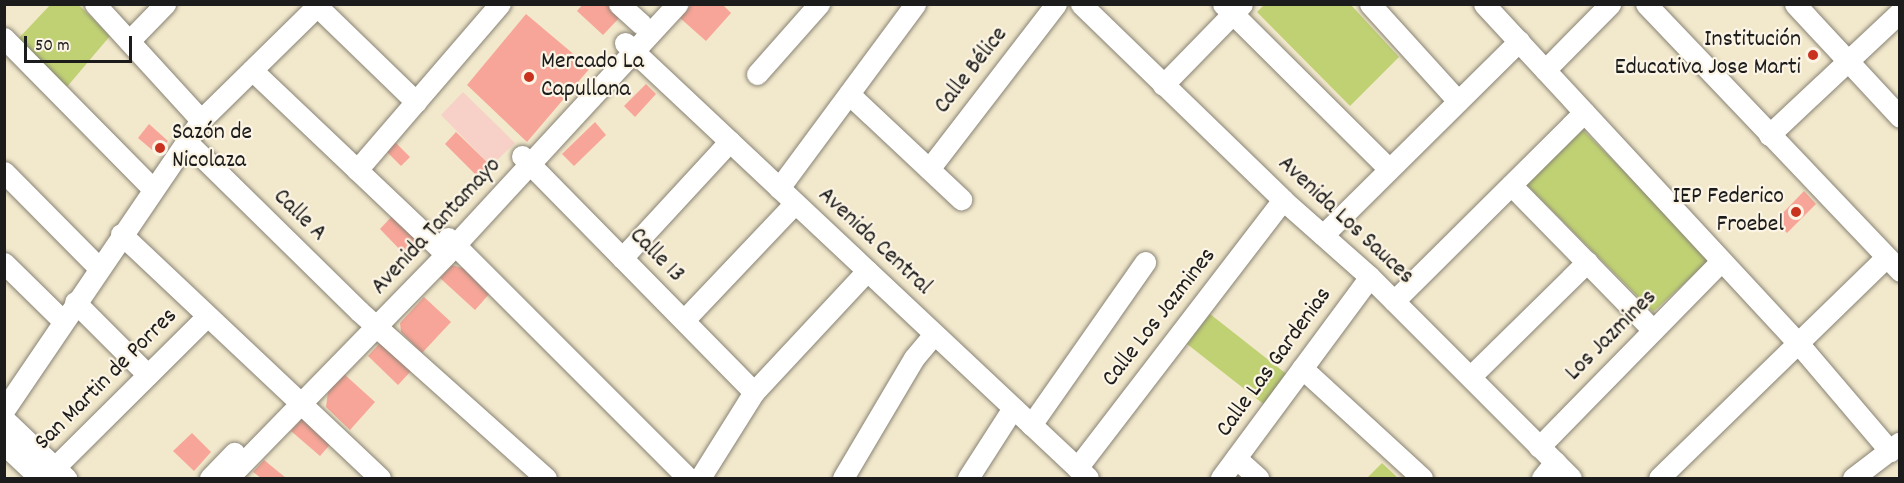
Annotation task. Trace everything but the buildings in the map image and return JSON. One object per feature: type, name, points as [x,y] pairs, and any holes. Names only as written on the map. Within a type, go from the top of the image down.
[{"type":"street","points":[[95,4],[201,120]]},
{"type":"street","points":[[129,41],[165,4]]},
{"type":"street","points":[[357,170],[500,4]]},
{"type":"street","points":[[619,4],[641,24]]},
{"type":"street","name":"Avenida Tantamayo","points":[[630,47],[641,24],[657,4]]},
{"type":"street","name":"Avenida Tantamayo","points":[[210,478],[373,323],[630,47],[676,4]]},
{"type":"street","points":[[757,74],[819,4]]},
{"type":"street","points":[[779,188],[915,4]]},
{"type":"street","name":"Calle Bélice","points":[[929,169],[1056,4]]},
{"type":"street","points":[[1370,4],[1458,101]]},
{"type":"street","points":[[1484,4],[1895,447],[1853,478]]},
{"type":"street","points":[[1545,70],[1610,4]]},
{"type":"street","points":[[1646,4],[1892,264],[1798,343],[1659,478]]},
{"type":"street","points":[[1795,4],[1899,117]]},
{"type":"street","points":[[4,410],[98,267],[201,120],[318,5],[416,102]]},
{"type":"street","points":[[1163,85],[1233,8],[1388,168]]},
{"type":"street","name":"Avenida Los Sauces","points":[[1094,9],[1163,85],[1283,200],[1370,277],[1471,376],[1539,447],[1548,470],[1571,478]]},
{"type":"street","points":[[1769,135],[1899,12]]},
{"type":"street","points":[[4,38],[153,189]]},
{"type":"street","points":[[1323,235],[1388,168],[1519,41]]},
{"type":"street","name":"Avenida Central","points":[[630,47],[1082,473]]},
{"type":"street","points":[[252,70],[357,170],[447,246],[688,478]]},
{"type":"street","points":[[849,94],[961,199]]},
{"type":"street","points":[[1394,301],[1584,112]]},
{"type":"street","name":"Calle A","points":[[186,141],[373,323],[546,478]]},
{"type":"street","points":[[622,258],[730,141]]},
{"type":"street","name":"Calle 13","points":[[526,160],[754,392]]},
{"type":"street","points":[[4,171],[98,267]]},
{"type":"street","points":[[1511,185],[1653,330]]},
{"type":"street","name":"Calle Los Jazmines","points":[[1082,473],[1283,200]]},
{"type":"street","points":[[684,320],[795,203]]},
{"type":"street","points":[[121,234],[293,400],[380,478]]},
{"type":"street","name":"Los Jazmines","points":[[1539,447],[1721,261]]},
{"type":"street","points":[[1031,425],[1145,262]]},
{"type":"street","points":[[1471,376],[1587,262]]},
{"type":"street","points":[[4,263],[63,320]]},
{"type":"street","points":[[700,478],[754,392],[867,271]]},
{"type":"street","name":"Calle Las Gardenias","points":[[1221,478],[1370,277]]},
{"type":"street","points":[[75,302],[148,375]]},
{"type":"street","name":"San Martin de Porres","points":[[51,476],[206,317]]},
{"type":"street","points":[[843,478],[914,358],[934,334]]},
{"type":"street","points":[[1302,368],[1422,478]]},
{"type":"street","name":"Avenida Tantamayo","points":[[228,478],[293,400]]},
{"type":"street","points":[[968,478],[1013,408]]},
{"type":"street","points":[[4,419],[51,476]]},
{"type":"street","points":[[4,444],[51,476]]},
{"type":"street","points":[[1236,458],[1258,478]]},
{"type":"shaded area","points":[[463,92],[515,143],[491,166],[441,115]]},
{"type":"green space","points":[[51,4],[79,5],[110,36],[66,88],[18,39]]},
{"type":"green space","points":[[1264,5],[1351,5],[1399,57],[1350,106],[1257,12]]},
{"type":"green space","points":[[1583,130],[1711,259],[1653,312],[1525,183]]},
{"type":"green space","points":[[1210,314],[1289,376],[1266,406],[1187,344]]},
{"type":"green space","points":[[1382,463],[1398,478],[1367,478]]},
{"type":"place","name":"Institución Educativa Jose Marti","points":[[1813,55]]},
{"type":"place","name":"Mercado La Capullana","points":[[529,77]]},
{"type":"place","name":"Sazón de Nicolaza","points":[[160,148]]},
{"type":"place","name":"IEP Federico Froebel","points":[[1796,212]]}]
